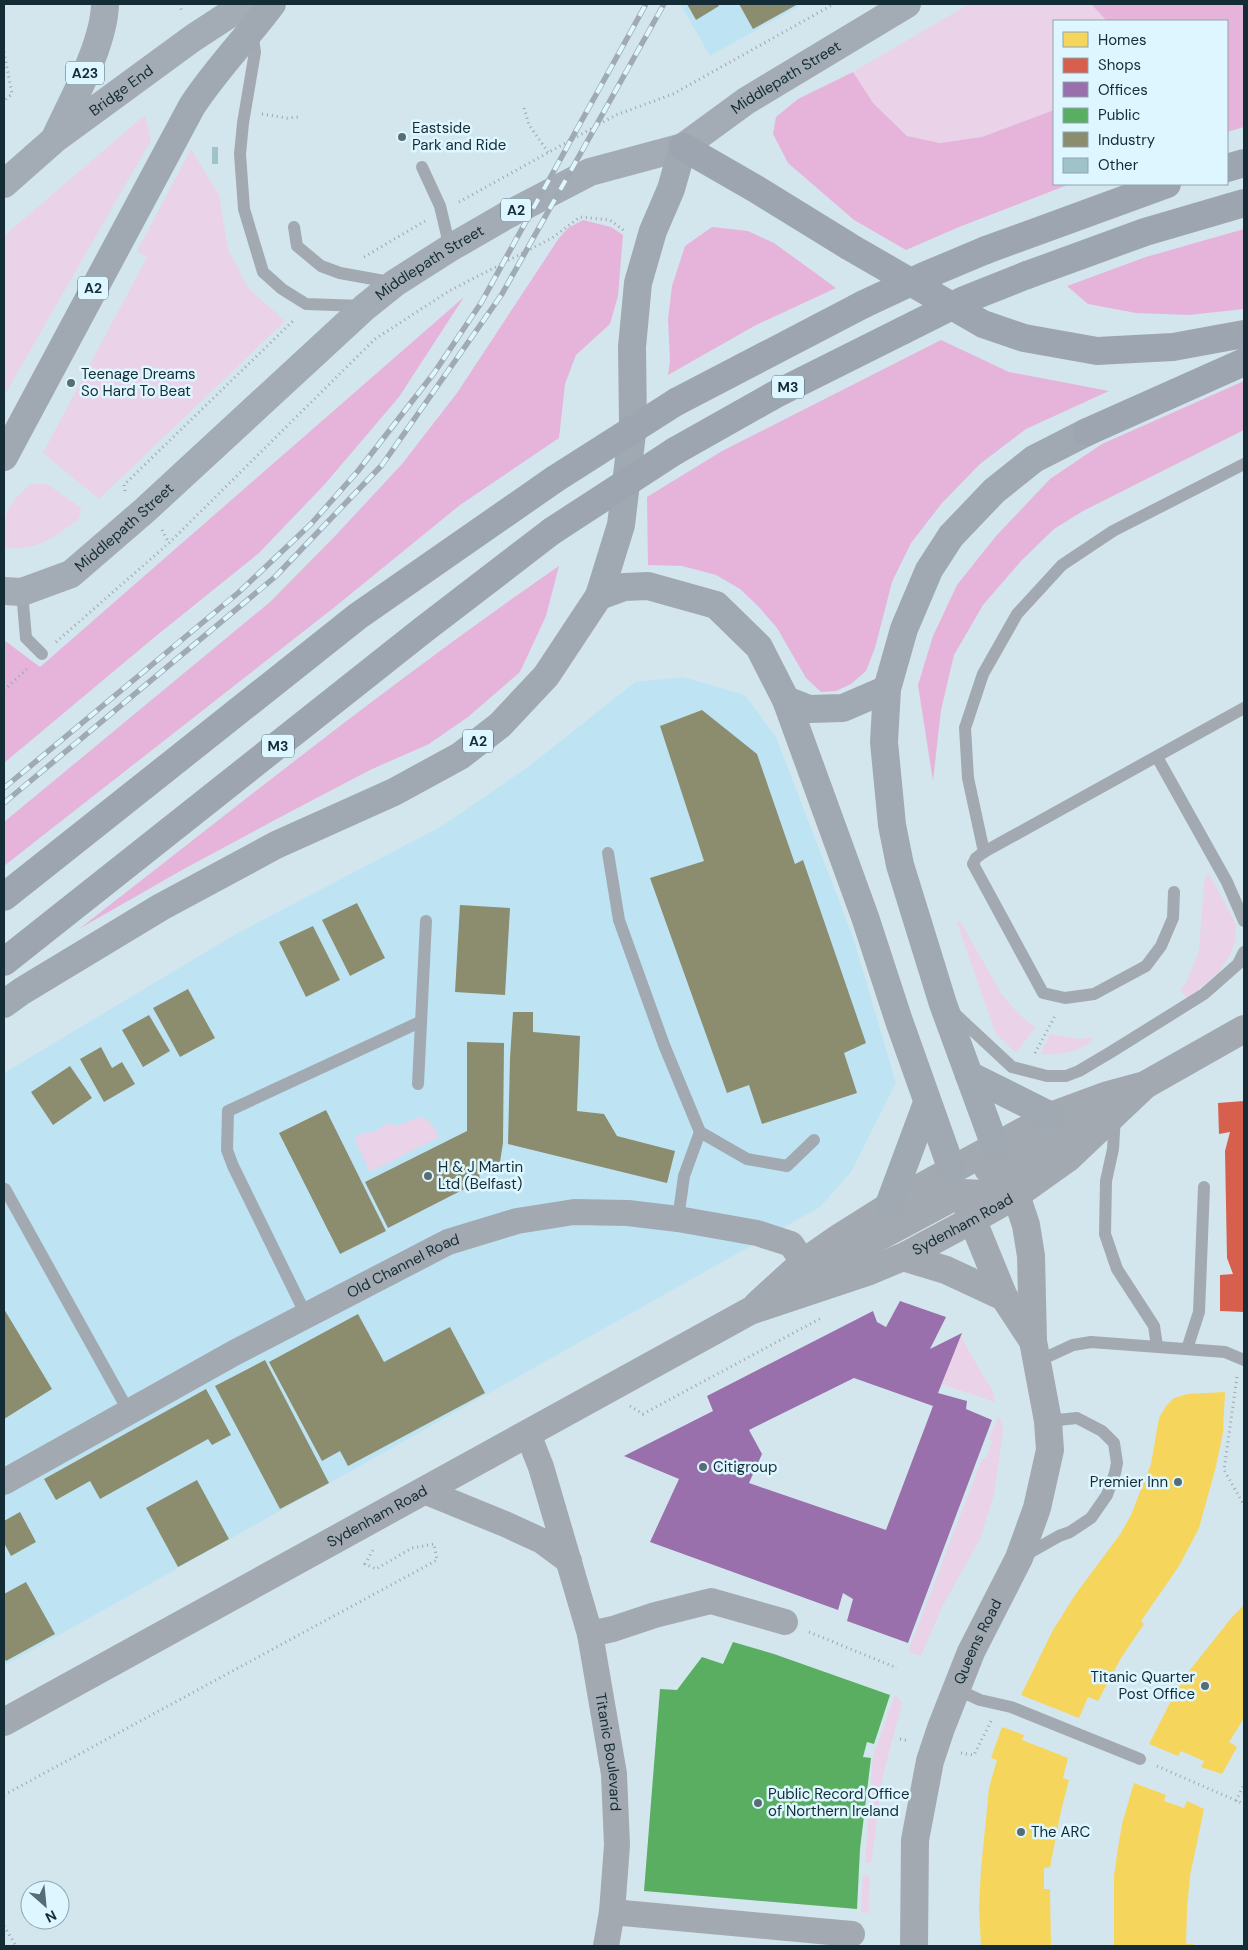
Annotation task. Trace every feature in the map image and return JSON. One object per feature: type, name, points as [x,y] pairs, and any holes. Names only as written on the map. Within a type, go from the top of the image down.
[{"type":"highway","name":"A2","points":[[4,457],[184,120],[210,78],[252,31],[272,4]]},
{"type":"highway","name":"A2","points":[[4,1004],[169,902],[276,845],[394,792],[460,756],[500,725],[546,676],[599,596],[621,525],[633,424],[632,347],[638,283],[653,232],[671,189],[683,147]]},
{"type":"highway","points":[[683,147],[756,188],[850,247],[983,324],[1024,338],[1097,351],[1173,347],[1244,334]]},
{"type":"highway","points":[[1228,168],[1244,163]]},
{"type":"highway","name":"M3","points":[[4,897],[358,616],[555,479],[676,402],[864,304],[924,276],[986,250],[1164,185]]},
{"type":"highway","name":"M3","points":[[4,962],[552,531],[675,451],[776,394],[964,300],[1145,232],[1244,203]]},
{"type":"highway","points":[[1000,1158],[943,1004],[900,865],[892,825],[884,742],[887,689],[904,628],[929,570],[951,536],[994,491],[1034,459],[1087,432],[1244,362]]},
{"type":"highway","points":[[599,596],[624,587],[648,586],[716,605],[759,647],[786,700],[866,917],[927,1103],[956,1181]]},
{"type":"highway","points":[[786,700],[809,709],[842,708],[887,689]]},
{"type":"highway","points":[[969,1075],[1051,1116]]},
{"type":"highway","points":[[889,1205],[927,1103]]},
{"type":"main road","name":"A23","points":[[54,139],[97,46],[105,20],[105,4]]},
{"type":"main road","name":"Bridge End","points":[[4,184],[54,139],[193,38],[245,4]]},
{"type":"main road","name":"Middlepath Street","points":[[13,592],[71,574],[144,511],[365,307],[394,283],[507,215],[590,172],[683,147],[746,101],[907,4]]},
{"type":"street","name":"Sydenham Road","points":[[750,1311],[783,1280],[811,1273],[867,1272],[903,1257],[1016,1195],[1068,1158],[1109,1111],[1145,1085],[1244,1029]]},
{"type":"street","name":"Sydenham Road","points":[[4,1722],[750,1311],[811,1273],[889,1205],[956,1181],[1000,1158],[1051,1116],[1109,1111]]},
{"type":"street","points":[[1000,1158],[1073,1132],[1109,1111]]},
{"type":"street","name":"Queens Road","points":[[914,1946],[915,1840],[930,1761],[971,1652],[1019,1558],[1037,1508],[1050,1450],[1048,1420],[1035,1351],[1031,1256],[1026,1225],[1016,1195],[1000,1158]]},
{"type":"street","points":[[811,1273],[850,1253],[956,1181],[1016,1195]]},
{"type":"street","name":"Queens Road","points":[[956,1181],[1004,1297],[1035,1351]]},
{"type":"street","name":"Old Channel Road","points":[[4,1482],[234,1353],[448,1242],[517,1221],[574,1212],[628,1213],[678,1219],[757,1233],[783,1241],[790,1244],[811,1273]]},
{"type":"street","points":[[903,1257],[946,1270],[1004,1297]]},
{"type":"street","name":"Titanic Boulevard","points":[[528,1434],[541,1467],[590,1634],[614,1774],[617,1845],[612,1912],[606,1946]]},
{"type":"street","points":[[424,1491],[542,1541],[569,1560]]},
{"type":"street","points":[[590,1634],[613,1629],[655,1614],[711,1601],[785,1622]]},
{"type":"street","points":[[612,1912],[852,1934]]},
{"type":"lane","points":[[252,31],[255,52],[243,123],[240,154],[244,209],[263,272],[282,289],[306,304],[365,307]]},
{"type":"lane","points":[[422,167],[440,206],[450,248]]},
{"type":"lane","points":[[294,227],[297,246],[321,266],[340,273],[394,283]]},
{"type":"lane","points":[[984,852],[968,778],[965,728],[983,674],[1017,614],[1062,564],[1113,531],[1244,464]]},
{"type":"lane","points":[[13,592],[26,638],[42,654]]},
{"type":"lane","points":[[1174,892],[1173,918],[1161,946],[1146,966],[1094,994],[1065,998],[1043,993],[974,864],[976,858],[984,852],[1244,708]]},
{"type":"lane","points":[[1156,757],[1227,882],[1244,921]]},
{"type":"lane","points":[[608,853],[619,920],[664,1044],[700,1132],[747,1159],[787,1166],[814,1140]]},
{"type":"lane","points":[[418,1084],[426,921]]},
{"type":"lane","points":[[943,1004],[1012,1067],[1047,1076],[1066,1076],[1079,1071],[1111,1052],[1204,994],[1238,964],[1244,952]]},
{"type":"lane","points":[[306,1315],[233,1166],[228,1150],[228,1111],[420,1022]]},
{"type":"lane","points":[[1109,1111],[1113,1149],[1106,1180],[1105,1234],[1117,1269],[1154,1326],[1157,1346]]},
{"type":"lane","points":[[678,1219],[684,1176],[700,1132]]},
{"type":"lane","points":[[1187,1349],[1199,1312],[1204,1186]]},
{"type":"lane","points":[[5,1189],[129,1412]]},
{"type":"lane","points":[[1035,1351],[1091,1342],[1225,1352],[1242,1359]]},
{"type":"lane","points":[[1019,1558],[1070,1532],[1091,1518],[1107,1495],[1115,1473],[1117,1463],[1114,1444],[1102,1431],[1077,1418],[1048,1420]]},
{"type":"lane","points":[[956,1689],[980,1700],[1011,1707],[1140,1759]]},
{"type":"path","points":[[456,203],[616,115],[673,94],[834,4]]},
{"type":"path","points":[[4,52],[12,94],[4,101]]},
{"type":"path","points":[[524,108],[530,125],[548,152]]},
{"type":"path","points":[[259,113],[287,118],[299,116]]},
{"type":"path","points":[[4,690],[169,542],[374,339],[449,291],[552,238],[580,217],[610,220],[648,248]]},
{"type":"path","points":[[362,258],[431,218]]},
{"type":"path","points":[[125,490],[124,485],[294,320]]},
{"type":"path","points":[[165,533],[169,542]]},
{"type":"path","points":[[1032,1059],[1065,998]]},
{"type":"path","points":[[643,1414],[824,1316]]},
{"type":"path","points":[[1242,1359],[1224,1470],[1244,1505]]},
{"type":"path","points":[[4,1795],[437,1560],[434,1544],[412,1548],[376,1568],[365,1564],[374,1549]]},
{"type":"path","points":[[785,1622],[897,1668]]},
{"type":"path","points":[[974,1755],[1000,1705]]},
{"type":"path","points":[[1140,1759],[1244,1804]]},
{"type":"path","points":[[1236,1801],[1244,1784]]},
{"type":"path","points":[[4,1926],[16,1946]]},
{"type":"shaded area","points":[[680,4],[803,4],[710,56]]},
{"type":"shaded area","points":[[969,4],[1091,4],[1106,20],[1053,20],[1053,110],[982,137],[940,143],[907,136],[873,103],[853,72]]},
{"type":"shaded area","points":[[1091,4],[1244,4],[1244,127],[1228,132],[1228,20],[1106,20]]},
{"type":"shaded area","points":[[853,72],[873,103],[907,136],[940,143],[982,137],[1053,110],[1053,185],[1067,185],[959,227],[906,250],[854,220],[788,163],[773,134],[776,117],[798,99]]},
{"type":"shaded area","points":[[145,115],[151,140],[4,396],[4,236]]},
{"type":"shaded area","points":[[191,149],[219,195],[228,249],[248,288],[285,321],[99,499],[43,453],[147,257],[137,251]]},
{"type":"shaded area","points":[[583,220],[611,227],[623,235],[618,296],[610,324],[576,355],[565,384],[559,438],[460,505],[336,606],[4,866],[4,822],[270,602],[336,535],[402,464],[457,393],[559,238],[568,228]]},
{"type":"shaded area","points":[[712,227],[748,231],[774,243],[836,288],[756,325],[668,375],[670,361],[668,319],[672,286],[685,246]]},
{"type":"shaded area","points":[[1244,229],[1244,309],[1189,315],[1136,313],[1088,304],[1067,286],[1146,257]]},
{"type":"shaded area","points":[[464,297],[399,397],[325,484],[259,553],[4,763],[4,640],[40,667]]},
{"type":"shaded area","points":[[941,340],[1009,372],[1109,391],[1026,429],[980,464],[942,503],[911,543],[892,582],[875,648],[866,671],[851,684],[836,691],[821,692],[806,678],[777,628],[740,589],[716,575],[682,566],[648,565],[647,497],[722,451]]},
{"type":"shaded area","points":[[1244,381],[1244,430],[1083,511],[1054,529],[1022,560],[983,605],[954,655],[941,710],[933,781],[918,685],[933,636],[957,585],[996,536],[1050,479],[1102,444]]},
{"type":"shaded area","points":[[31,484],[47,484],[81,508],[79,519],[44,542],[25,548],[4,547],[4,526],[7,511],[15,499]]},
{"type":"shaded area","points":[[559,566],[546,616],[520,672],[468,717],[429,744],[370,770],[288,813],[182,870],[79,929],[376,699],[497,609]]},
{"type":"shaded area","points":[[683,677],[745,695],[776,737],[853,937],[896,1083],[851,1172],[820,1207],[4,1666],[4,1073],[236,934],[442,826],[528,767],[635,682]]},
{"type":"shaded area","points":[[1208,872],[1236,924],[1235,941],[1230,955],[1219,972],[1187,999],[1180,989],[1186,984],[1199,951],[1204,883]]},
{"type":"shaded area","points":[[960,921],[1002,995],[1035,1028],[1016,1053],[996,1034],[957,923]]},
{"type":"shaded area","points":[[1050,1034],[1079,1039],[1092,1037],[1092,1041],[1068,1052],[1040,1054]]},
{"type":"shaded area","points":[[420,1117],[430,1122],[439,1137],[370,1172],[355,1140],[357,1137],[360,1134],[373,1132],[387,1123],[397,1126]]},
{"type":"shaded area","points":[[961,1336],[991,1388],[995,1402],[941,1384]]},
{"type":"shaded area","points":[[998,1417],[1003,1431],[994,1494],[981,1537],[942,1607],[921,1656],[908,1652],[982,1459],[986,1458],[992,1442],[989,1438]]},
{"type":"shaded area","points":[[895,1695],[902,1703],[883,1775],[871,1863],[865,1863],[873,1756]]},
{"type":"shaded area","points":[[863,1875],[870,1876],[869,1913],[861,1912]]},
{"type":"building: Homes","points":[[1225,1392],[1223,1433],[1199,1528],[1179,1566],[1141,1621],[1144,1624],[1121,1658],[1098,1701],[1088,1697],[1079,1718],[1021,1695],[1053,1630],[1075,1595],[1121,1533],[1131,1515],[1151,1464],[1159,1418],[1166,1406],[1174,1398],[1188,1394]]},
{"type":"building: Homes","points":[[1244,1605],[1244,1718],[1229,1742],[1237,1747],[1222,1774],[1201,1767],[1204,1761],[1181,1751],[1178,1756],[1149,1744],[1175,1693],[1190,1670],[1232,1617]]},
{"type":"building: Homes","name":"The ARC","points":[[1002,1727],[1024,1735],[1022,1740],[1068,1758],[1063,1778],[1069,1780],[1050,1867],[1044,1868],[1044,1889],[1050,1889],[1051,1946],[981,1946],[979,1907],[981,1869],[989,1788],[997,1760],[991,1758]]},
{"type":"building: Homes","name":"The ARC","points":[[1134,1783],[1166,1795],[1164,1801],[1184,1808],[1187,1801],[1204,1809],[1190,1876],[1187,1909],[1186,1944],[1193,1944],[1194,1946],[1114,1946],[1114,1876],[1122,1824]]},
{"type":"building: Shops","points":[[1244,1101],[1244,1312],[1220,1311],[1220,1275],[1233,1274],[1227,1258],[1225,1151],[1230,1132],[1219,1134],[1218,1103]]},
{"type":"building: Offices","name":"Citigroup","points":[[900,1301],[946,1317],[930,1349],[962,1333],[938,1393],[967,1401],[966,1409],[992,1420],[908,1643],[847,1621],[853,1599],[843,1593],[838,1610],[650,1542],[679,1479],[624,1456],[713,1411],[707,1396],[873,1311],[877,1322],[886,1327]],"holes":[[[854,1378],[933,1406],[886,1530],[749,1483],[762,1454],[749,1430]]]},
{"type":"building: Public","name":"Public Record Office of Northern Ireland","points":[[733,1642],[774,1654],[890,1695],[874,1744],[867,1742],[863,1757],[871,1758],[860,1849],[857,1909],[644,1891],[660,1689],[677,1690],[702,1657],[723,1664]]},
{"type":"building: Industry","points":[[687,4],[718,4],[719,6],[696,20]]},
{"type":"building: Industry","points":[[739,4],[798,4],[753,29]]},
{"type":"building: Industry","points":[[702,710],[757,754],[795,864],[803,860],[866,1043],[844,1053],[857,1093],[762,1124],[749,1085],[727,1093],[650,878],[704,861],[660,726]]},
{"type":"building: Industry","points":[[357,903],[385,958],[350,976],[322,920]]},
{"type":"building: Industry","points":[[460,905],[510,908],[505,995],[455,992]]},
{"type":"building: Industry","points":[[313,926],[340,980],[306,997],[279,942]]},
{"type":"building: Industry","points":[[188,989],[215,1038],[180,1057],[153,1008]]},
{"type":"building: Industry","points":[[513,1012],[533,1012],[533,1032],[580,1036],[577,1111],[604,1114],[617,1136],[675,1151],[667,1183],[508,1144]]},
{"type":"building: Industry","points":[[149,1015],[170,1051],[143,1067],[122,1030]]},
{"type":"building: Industry","points":[[467,1042],[504,1043],[503,1143],[500,1162],[479,1171],[480,1181],[388,1228],[365,1182],[467,1131]]},
{"type":"building: Industry","points":[[101,1047],[112,1068],[122,1062],[135,1084],[104,1102],[80,1059]]},
{"type":"building: Industry","points":[[70,1066],[92,1098],[53,1125],[31,1092]]},
{"type":"building: Industry","points":[[326,1110],[386,1231],[340,1254],[279,1133]]},
{"type":"building: Industry","points":[[4,1309],[52,1389],[4,1419]]},
{"type":"building: Industry","points":[[358,1314],[384,1362],[450,1327],[485,1393],[348,1466],[340,1451],[322,1461],[269,1362]]},
{"type":"building: Industry","points":[[265,1360],[329,1483],[280,1509],[215,1386]]},
{"type":"building: Industry","points":[[206,1389],[231,1435],[212,1445],[208,1439],[100,1499],[90,1481],[56,1500],[44,1479]]},
{"type":"building: Industry","points":[[197,1480],[229,1539],[178,1567],[146,1508]]},
{"type":"building: Industry","points":[[20,1512],[36,1542],[11,1556],[4,1543],[4,1521]]},
{"type":"building: Industry","points":[[26,1582],[55,1634],[6,1661],[4,1657],[4,1594]]},
{"type":"building: Other","points":[[212,147],[218,147],[218,164],[212,164]]},
{"type":"railway","points":[[4,788],[238,593],[311,524],[358,471],[434,373],[481,303],[646,4]]},
{"type":"railway","points":[[4,803],[275,577],[382,465],[502,294],[664,4]]},
{"type":"place","name":"Eastside Park and Ride","points":[[402,137]]},
{"type":"place","name":"Teenage Dreams So Hard To Beat","points":[[71,383]]},
{"type":"place","name":"H & J Martin Ltd (Belfast)","points":[[428,1176]]},
{"type":"place","name":"Citigroup","points":[[703,1467]]},
{"type":"place","name":"Premier Inn","points":[[1178,1482]]},
{"type":"place","name":"Titanic Quarter Post Office","points":[[1205,1686]]},
{"type":"place","name":"Public Record Office of Northern Ireland","points":[[758,1803]]},
{"type":"place","name":"The ARC","points":[[1021,1832]]}]
